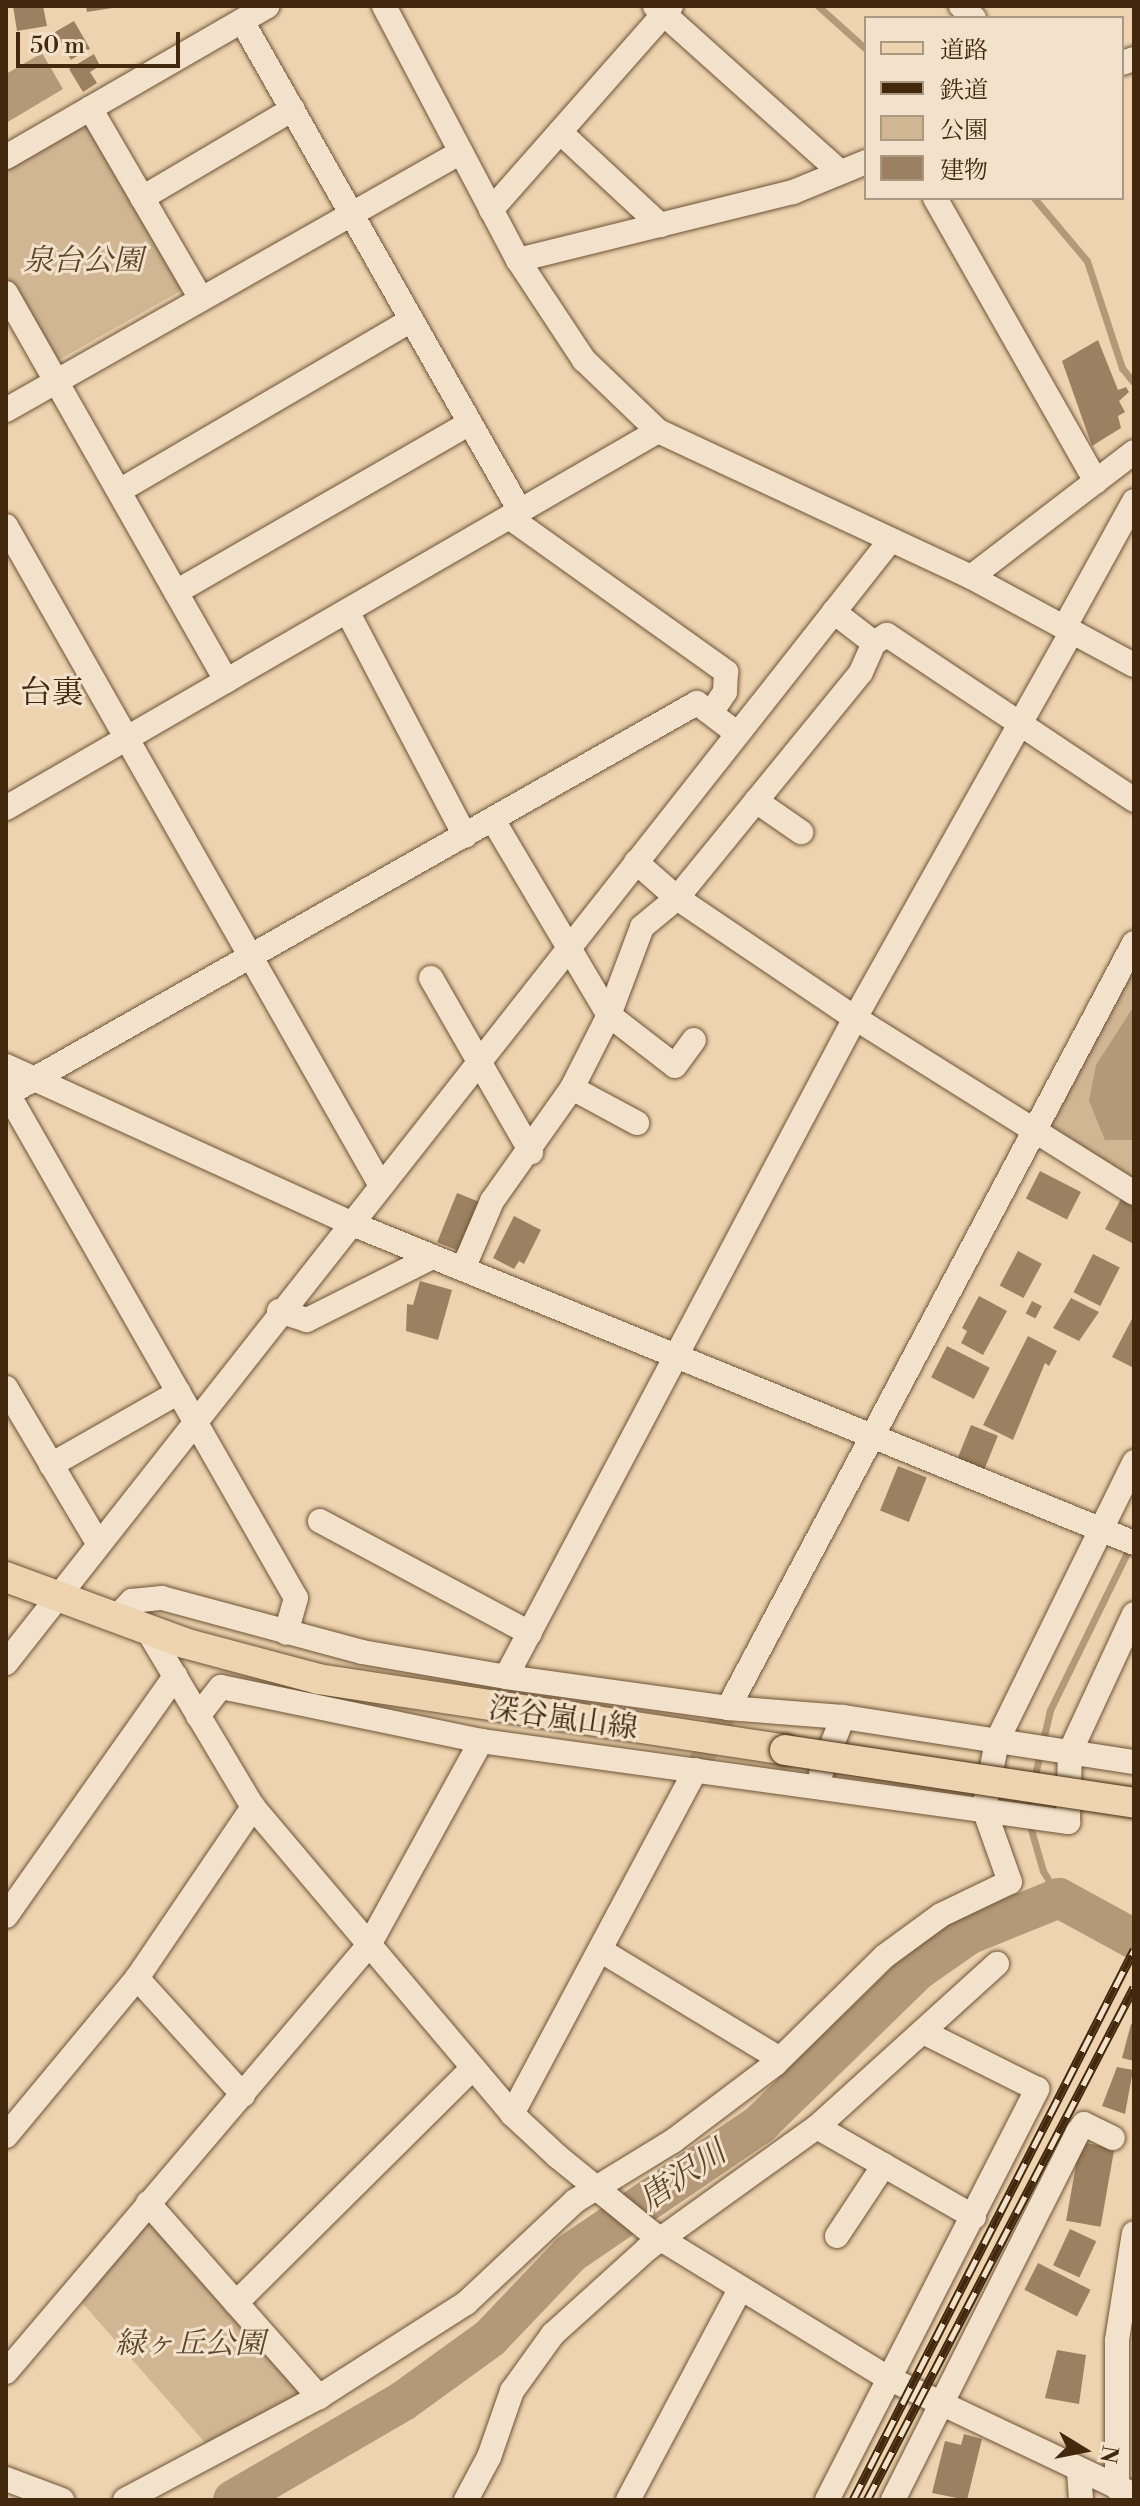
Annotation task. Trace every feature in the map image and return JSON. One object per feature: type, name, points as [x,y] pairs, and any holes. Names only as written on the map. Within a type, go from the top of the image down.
[{"type":"main road","name":"深谷嵐山線","points":[[6,1577],[148,1631],[318,1679],[1134,1803]]},
{"type":"street","points":[[6,157],[268,6]]},
{"type":"street","points":[[384,6],[518,260],[584,360],[658,431],[971,577],[1134,665]]},
{"type":"street","points":[[491,210],[663,9],[840,172]]},
{"type":"street","points":[[242,21],[412,320],[514,514],[726,672],[725,692],[711,713]]},
{"type":"street","points":[[90,108],[201,299]]},
{"type":"street","points":[[142,198],[293,109]]},
{"type":"street","points":[[560,132],[660,225]]},
{"type":"street","points":[[6,410],[461,152]]},
{"type":"street","points":[[518,260],[793,192],[864,163]]},
{"type":"street","points":[[936,200],[1096,481]]},
{"type":"street","points":[[6,293],[226,681]]},
{"type":"street","points":[[119,491],[412,320]]},
{"type":"street","points":[[176,592],[468,424]]},
{"type":"street","points":[[6,808],[658,431]]},
{"type":"street","points":[[971,577],[1134,452]]},
{"type":"street","points":[[506,1677],[679,1358],[855,1018],[1020,725],[1134,501]]},
{"type":"street","points":[[6,526],[380,1184]]},
{"type":"street","points":[[6,1663],[53,1597],[194,1418],[890,541]]},
{"type":"street","points":[[347,611],[465,836]]},
{"type":"street","points":[[834,612],[874,643]]},
{"type":"street","points":[[463,1269],[492,1201],[531,1152],[572,1088],[609,1015],[642,927],[677,898],[861,672],[874,643],[887,635],[1134,800]]},
{"type":"street","points":[[286,1633],[296,1598],[7,1095],[697,703],[738,734]]},
{"type":"street","points":[[756,801],[801,832]]},
{"type":"street","points":[[493,820],[609,1015],[675,1066],[694,1040]]},
{"type":"street","points":[[636,862],[677,898],[855,1018],[1134,1193]]},
{"type":"street","points":[[728,1708],[1134,943]]},
{"type":"street","points":[[431,978],[531,1152]]},
{"type":"street","points":[[6,1066],[350,1223],[1134,1543]]},
{"type":"street","points":[[572,1088],[637,1123]]},
{"type":"street","points":[[279,1311],[307,1320],[432,1257]]},
{"type":"street","points":[[6,1388],[13,1417],[51,1465],[98,1543]]},
{"type":"street","points":[[51,1465],[179,1392]]},
{"type":"street","points":[[125,2500],[319,2397],[466,2303],[575,2201],[602,2196],[780,2059],[885,1956],[941,1915],[1010,1882],[984,1809],[997,1741],[1104,1529],[1134,1462]]},
{"type":"street","points":[[320,1521],[530,1633]]},
{"type":"street","points":[[115,1619],[145,1596],[362,1652],[506,1677],[728,1708],[843,1717],[1134,1762]]},
{"type":"street","points":[[198,1716],[221,1687],[481,1741],[1068,1822],[1070,1752],[1134,1614]]},
{"type":"street","points":[[148,1631],[253,1807],[512,2114],[602,2196],[658,2238],[888,2378],[939,2405],[1126,2491],[1126,2341],[1134,2233]]},
{"type":"street","points":[[6,1916],[175,1676]]},
{"type":"street","points":[[816,1786],[843,1717]]},
{"type":"street","points":[[6,2372],[369,1945],[481,1741]]},
{"type":"street","points":[[512,2114],[696,1770]]},
{"type":"street","points":[[6,2136],[137,1978],[253,1807]]},
{"type":"street","points":[[600,1950],[780,2059]]},
{"type":"street","points":[[466,2500],[489,2457],[512,2391],[553,2334],[658,2238],[817,2127],[925,2033],[997,1964]]},
{"type":"street","points":[[137,1978],[243,2095]]},
{"type":"street","points":[[827,2500],[1037,2089],[925,2033]]},
{"type":"street","points":[[236,2303],[473,2068]]},
{"type":"street","points":[[893,2500],[1078,2132],[1084,2124],[1113,2138]]},
{"type":"street","points":[[817,2127],[974,2217]]},
{"type":"street","points":[[837,2236],[884,2165]]},
{"type":"street","points":[[148,2203],[319,2397]]},
{"type":"street","points":[[628,2500],[740,2289]]},
{"type":"street","points":[[1079,2471],[1081,2500]]},
{"type":"street","points":[[6,2479],[62,2500]]},
{"type":"green space","name":"泉台公園","points":[[87,115],[184,289],[55,362],[6,278],[6,165]]},
{"type":"green space","points":[[1134,943],[1134,1193],[1034,1128]]},
{"type":"green space","name":"緑ヶ丘公園","points":[[149,2216],[306,2393],[208,2446],[78,2298]]},
{"type":"shaded area","points":[[42,53],[63,89],[6,123],[6,74]]},
{"type":"shaded area","points":[[1134,1006],[1134,1140],[1105,1140],[1089,1101],[1096,1065]]},
{"type":"building","points":[[13,6],[43,6],[47,26],[17,31]]},
{"type":"building","points":[[86,6],[112,6],[112,8],[87,12]]},
{"type":"building","points":[[74,21],[90,49],[71,60],[55,32]]},
{"type":"building","points":[[94,54],[100,66],[90,72],[97,83],[83,92],[69,69]]},
{"type":"building","points":[[1098,340],[1118,390],[1126,387],[1129,392],[1119,401],[1125,412],[1118,416],[1121,428],[1092,446],[1062,361]]},
{"type":"building","points":[[1040,1171],[1081,1192],[1067,1220],[1026,1199]]},
{"type":"building","points":[[457,1193],[482,1203],[462,1252],[437,1242]]},
{"type":"building","points":[[1121,1199],[1134,1206],[1134,1244],[1105,1229]]},
{"type":"building","points":[[514,1216],[541,1230],[524,1264],[519,1261],[514,1269],[493,1258]]},
{"type":"building","points":[[1018,1251],[1042,1264],[1024,1298],[1000,1285]]},
{"type":"building","points":[[1093,1254],[1120,1268],[1100,1306],[1073,1292]]},
{"type":"building","points":[[420,1281],[452,1290],[438,1340],[406,1331],[407,1304],[413,1305]]},
{"type":"building","points":[[979,1296],[1007,1311],[983,1355],[961,1343],[967,1331],[962,1328]]},
{"type":"building","points":[[1071,1298],[1099,1312],[1079,1341],[1053,1328]]},
{"type":"building","points":[[1032,1301],[1042,1306],[1035,1318],[1026,1313]]},
{"type":"building","points":[[1134,1315],[1134,1368],[1112,1357]]},
{"type":"building","points":[[1028,1336],[1057,1351],[1049,1366],[1045,1363],[1013,1440],[983,1425]]},
{"type":"building","points":[[947,1346],[990,1368],[974,1399],[931,1377]]},
{"type":"building","points":[[971,1425],[998,1436],[984,1469],[958,1458]]},
{"type":"building","points":[[898,1466],[927,1478],[909,1522],[880,1511]]},
{"type":"building","points":[[1131,2024],[1134,2025],[1134,2061],[1122,2058]]},
{"type":"building","points":[[1117,2067],[1133,2070],[1125,2114],[1102,2106]]},
{"type":"building","points":[[1080,2142],[1114,2148],[1101,2227],[1066,2221]]},
{"type":"building","points":[[1070,2229],[1096,2241],[1079,2278],[1053,2265]]},
{"type":"building","points":[[1038,2263],[1091,2290],[1077,2317],[1024,2290]]},
{"type":"building","points":[[1057,2350],[1086,2355],[1079,2404],[1045,2398]]},
{"type":"building","points":[[964,2434],[982,2439],[967,2500],[932,2493],[945,2441],[961,2445]]},
{"type":"waterway","points":[[818,6],[864,47]]},
{"type":"waterway","points":[[1036,200],[1087,261],[1122,368],[1134,383]]},
{"type":"waterway","points":[[1034,1779],[1050,1710],[1130,1547]]},
{"type":"waterway","points":[[1030,1795],[1026,1812],[1043,1871],[1059,1898]]},
{"type":"waterway","name":"唐沢川","points":[[233,2500],[403,2401],[490,2338],[571,2253],[760,2124],[918,1970],[968,1935],[1059,1898],[1134,1939]]},
{"type":"tunnel","points":[[696,1770],[728,1708]]},
{"type":"railway","points":[[853,2500],[1134,1950]]},
{"type":"railway","points":[[867,2500],[1134,1987]]},
{"type":"district","name":"台裏","points":[[52,693]]}]
